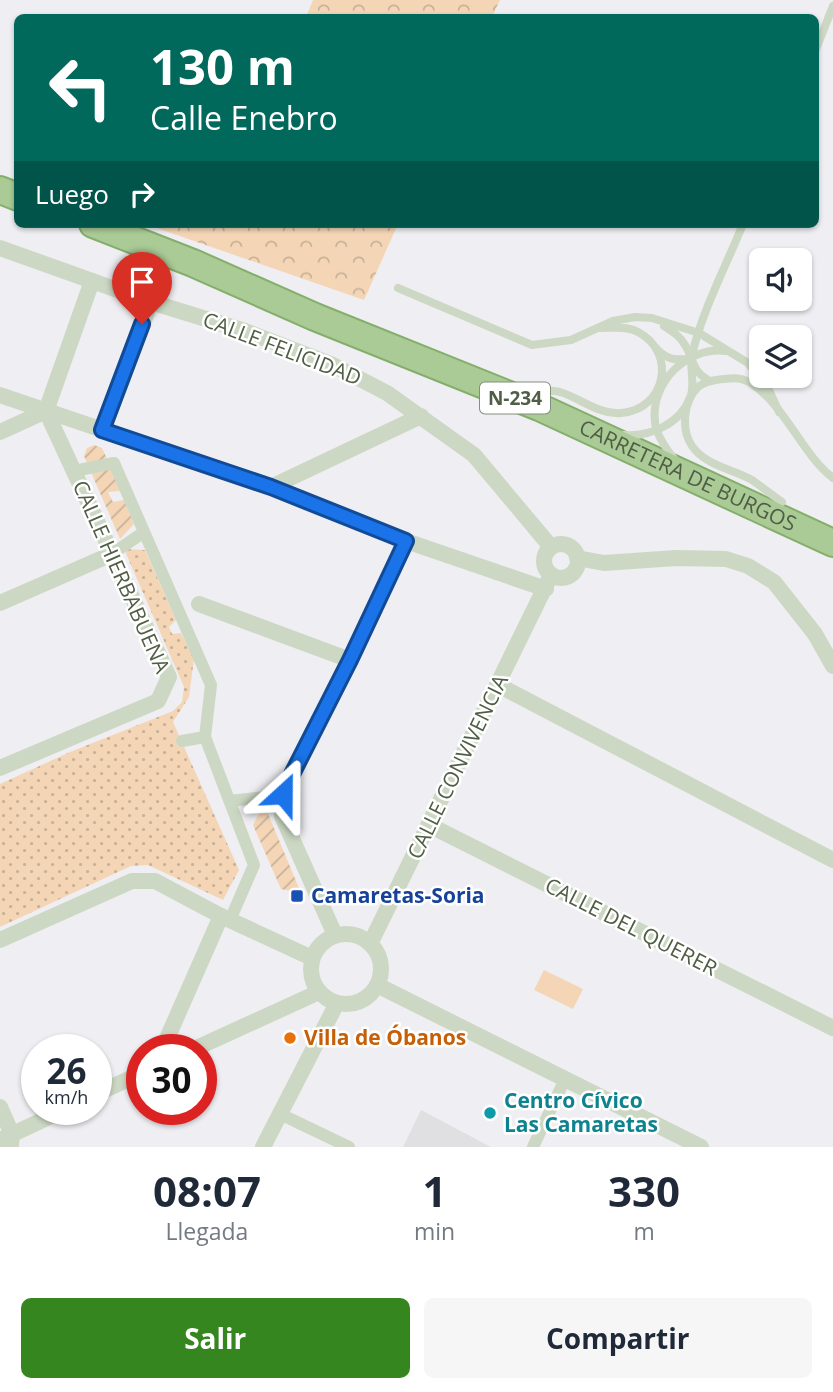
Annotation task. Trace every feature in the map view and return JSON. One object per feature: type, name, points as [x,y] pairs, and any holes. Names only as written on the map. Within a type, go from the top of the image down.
[{"type":"highway","name":"CARRETERA DE BURGOS","points":[[121,229],[315,317],[454,373],[654,438],[833,526]]},
{"type":"highway","name":"CARRETERA DE BURGOS","points":[[193,263],[450,355],[747,505],[833,542]]},
{"type":"highway","points":[[536,399],[633,462],[833,552]]},
{"type":"street","name":"CALLE FELICIDAD","points":[[0,248],[151,302],[246,331],[333,365],[387,393],[474,455],[551,547]]},
{"type":"street","points":[[0,432],[46,411],[92,281]]},
{"type":"street","points":[[102,430],[151,302]]},
{"type":"street","points":[[0,395],[271,487],[406,541],[548,582],[570,575],[577,564],[572,548],[567,545],[551,547],[544,561],[548,582]]},
{"type":"street","name":"CALLE HIERBABUENA","points":[[0,768],[158,701],[169,677],[46,411]]},
{"type":"street","points":[[271,487],[421,416]]},
{"type":"street","points":[[74,471],[114,463],[211,685],[205,737],[254,865],[170,1034]]},
{"type":"street","points":[[0,603],[112,554],[144,532]]},
{"type":"street","points":[[335,935],[282,816],[283,794],[406,541]]},
{"type":"street","points":[[577,558],[604,563],[676,558],[726,559],[748,566],[774,582],[815,634],[833,666]]},
{"type":"street","name":"CALLE CONVIVENCIA","points":[[370,944],[548,582]]},
{"type":"street","points":[[199,604],[350,660]]},
{"type":"street","points":[[815,634],[833,639]]},
{"type":"street","points":[[498,685],[833,860]]},
{"type":"street","points":[[182,741],[205,737]]},
{"type":"street","points":[[230,801],[283,794]]},
{"type":"street","name":"CALLE DEL QUERER","points":[[429,825],[833,1028]]},
{"type":"street","points":[[0,940],[132,881],[155,880],[226,918],[312,958]]},
{"type":"street","points":[[335,935],[354,935],[370,944],[380,963],[380,974],[377,985],[370,994],[349,1004],[337,1003],[319,992],[310,970],[312,958],[325,940],[335,935]]},
{"type":"street","points":[[377,985],[701,1147]]},
{"type":"street","points":[[217,1039],[319,992]]},
{"type":"street","points":[[263,1147],[337,1003]]},
{"type":"street","points":[[533,1147],[565,1079]]},
{"type":"street","points":[[0,1107],[7,1140],[36,1125]]},
{"type":"street","points":[[280,1114],[349,1147]]},
{"type":"lane","points":[[819,41],[833,6]]},
{"type":"lane","points":[[741,228],[691,359],[693,379],[685,416],[685,433],[693,447],[704,458],[751,480],[782,502]]},
{"type":"lane","points":[[398,289],[531,345],[571,340],[613,321],[635,317],[652,318],[699,333],[748,363],[769,390],[779,412]]},
{"type":"lane","points":[[652,318],[675,333],[685,345],[696,372],[710,381]]},
{"type":"lane","points":[[594,328],[624,328],[638,332],[664,356],[674,360],[691,359]]},
{"type":"lane","points":[[650,342],[663,371],[656,402],[654,438]]},
{"type":"lane","points":[[536,399],[558,392],[601,410],[618,413],[635,410],[649,401],[673,369],[712,352],[733,352]]},
{"type":"lane","points":[[454,373],[535,398],[617,434],[654,438],[685,467],[721,484],[747,505]]},
{"type":"lane","points":[[654,438],[674,420],[699,386],[710,381],[736,377],[748,382],[779,412],[833,478]]},
{"type":"shaded area","points":[[421,1110],[491,1147],[403,1147]]},
{"type":"green space","points":[[313,0],[500,0],[493,14],[307,14]]},
{"type":"green space","points":[[157,228],[396,228],[364,300]]},
{"type":"green space","points":[[94,445],[102,448],[108,461],[117,469],[120,491],[108,492],[113,502],[124,500],[134,524],[120,539],[84,456],[87,448]]},
{"type":"green space","points":[[124,549],[145,550],[176,620],[169,627],[172,634],[181,633],[194,659],[189,697],[173,722],[239,870],[223,900],[148,865],[131,866],[0,927],[0,784],[70,752],[173,711],[182,702],[184,687]]},
{"type":"green space","points":[[264,804],[301,893],[281,889],[253,825]]},
{"type":"green space","points":[[544,970],[583,989],[573,1009],[534,990]]},
{"type":"place","name":"Camaretas-Soria","points":[[297,896]]},
{"type":"place","name":"Villa de Óbanos","points":[[290,1038]]},
{"type":"place","name":"Centro Cívico Las Camaretas","points":[[490,1113]]},
{"type":"route","points":[[142,324],[102,430],[271,487],[406,541],[283,794]]}]
